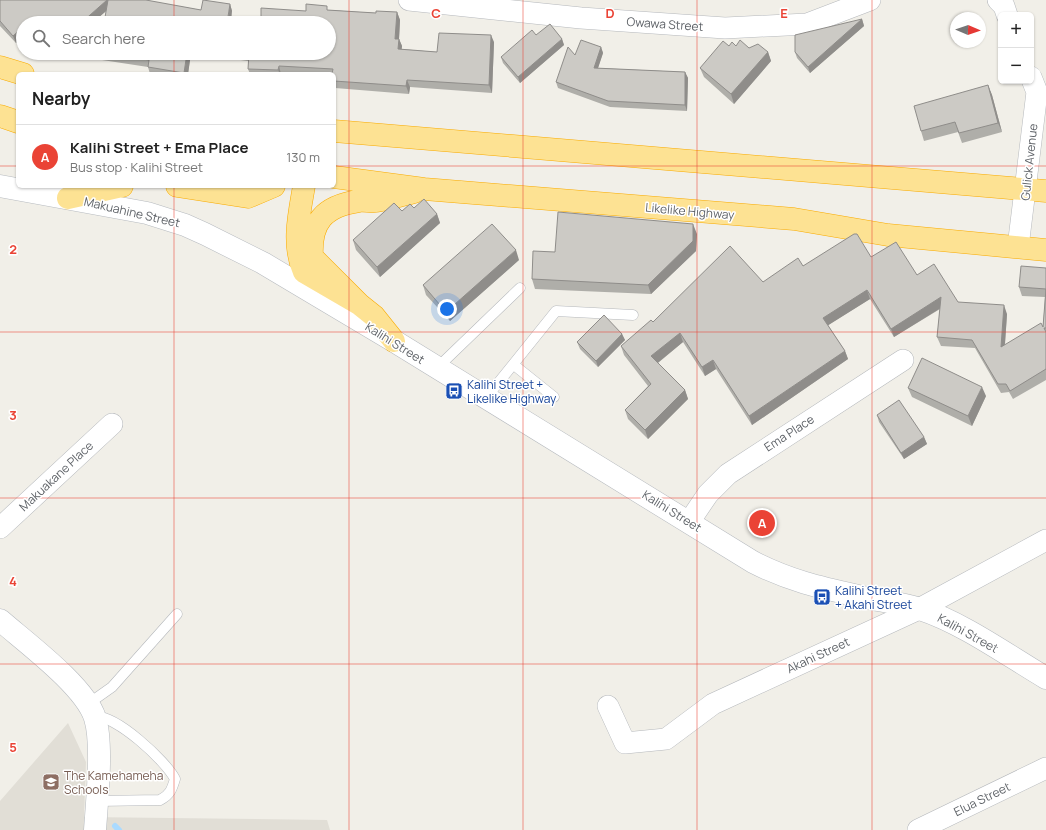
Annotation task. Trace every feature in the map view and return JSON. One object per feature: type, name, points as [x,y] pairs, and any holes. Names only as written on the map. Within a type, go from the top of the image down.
[{"type":"highway","points":[[0,67],[16,72]]},
{"type":"highway","points":[[0,116],[16,121]]},
{"type":"highway","points":[[336,131],[1036,190]]},
{"type":"highway","name":"Likelike Highway","points":[[336,176],[424,189],[794,220],[888,235],[1046,250]]},
{"type":"highway","points":[[68,198],[113,188]]},
{"type":"highway","points":[[190,188],[248,197],[269,188]]},
{"type":"highway","points":[[304,188],[300,208],[297,251],[304,272],[359,304]]},
{"type":"highway","points":[[394,341],[374,316],[359,304],[312,257],[311,240],[314,229],[326,213],[346,203],[361,200],[376,201],[424,189]]},
{"type":"street","name":"Owawa Street","points":[[409,0],[579,9],[725,28],[807,24],[870,0]]},
{"type":"street","points":[[998,0],[1004,6],[1006,12]]},
{"type":"street","name":"Gulick Avenue","points":[[1018,247],[1036,190],[1038,86]]},
{"type":"street","name":"Makuahine Street","points":[[0,186],[147,213],[185,225],[264,263],[318,296]]},
{"type":"street","name":"Kalihi Street","points":[[318,296],[394,341],[753,562],[789,579],[825,589],[919,609],[958,625],[1046,678]]},
{"type":"street","name":"Ema Place","points":[[689,522],[708,494],[728,474],[903,360]]},
{"type":"street","name":"Makuakane Place","points":[[0,528],[112,424]]},
{"type":"street","name":"Akahi Street","points":[[608,706],[625,743],[666,739],[713,704],[919,609],[1046,540]]},
{"type":"street","points":[[0,620],[71,683],[91,710],[98,737],[95,830]]},
{"type":"street","name":"Elua Street","points":[[918,830],[1046,768]]},
{"type":"lane","points":[[437,368],[520,288]]},
{"type":"lane","points":[[486,398],[556,311],[633,316]]},
{"type":"lane","points":[[514,365],[554,397]]},
{"type":"lane","points":[[97,801],[160,800],[167,797],[171,790],[175,779],[170,770],[144,745],[123,729],[91,710],[177,614]]},
{"type":"shaded area","name":"The Kamehameha Schools","points":[[68,723],[86,762],[84,817],[327,820],[330,830],[0,830],[0,801]]},
{"type":"building","points":[[0,0],[107,0],[89,16],[16,16],[16,33],[13,36],[0,21]]},
{"type":"building","points":[[108,0],[146,0],[201,10],[203,0],[230,4],[228,16],[105,16]]},
{"type":"building","points":[[306,4],[327,6],[327,10],[376,13],[376,11],[397,12],[395,39],[399,39],[398,49],[437,52],[439,33],[491,35],[489,85],[407,80],[406,86],[336,81],[336,72],[332,72],[333,69],[279,66],[278,70],[248,69],[249,60],[336,60],[336,16],[261,16],[261,8],[306,11]]},
{"type":"building","points":[[862,19],[808,67],[795,52],[795,35]]},
{"type":"building","points":[[550,24],[562,39],[518,77],[501,57],[532,30],[536,35]]},
{"type":"building","points":[[581,40],[601,47],[594,68],[685,72],[685,105],[608,101],[556,82],[568,47],[575,55]]},
{"type":"building","points":[[740,40],[749,48],[758,44],[768,52],[731,94],[700,68],[723,41],[729,46],[732,42],[736,46]]},
{"type":"building","points":[[149,60],[186,60],[184,72],[148,67]]},
{"type":"building","points":[[988,85],[998,123],[959,133],[955,122],[921,131],[914,106]]},
{"type":"building","points":[[424,199],[437,214],[377,267],[353,240],[394,203],[402,211],[410,204],[414,208]]},
{"type":"building","points":[[558,212],[693,224],[693,241],[648,285],[532,279],[533,251],[555,252]]},
{"type":"building","points":[[492,224],[516,250],[446,312],[423,285]]},
{"type":"building","points":[[854,234],[857,234],[871,257],[896,242],[917,275],[934,264],[958,302],[1004,305],[1001,347],[1041,323],[1043,327],[1046,289],[1046,328],[1044,328],[1046,332],[1046,369],[1010,391],[1006,384],[998,384],[972,340],[937,337],[941,297],[891,329],[867,290],[823,318],[845,351],[749,416],[713,360],[702,367],[680,333],[651,356],[685,390],[645,430],[625,410],[651,384],[621,346],[651,320],[653,322],[730,246],[763,282],[798,258],[803,266]]},
{"type":"building","points":[[1021,266],[1046,268],[1046,289],[1019,287]]},
{"type":"building","points":[[604,315],[622,334],[596,361],[577,342]]},
{"type":"building","points":[[922,358],[982,387],[968,416],[908,388]]},
{"type":"building","points":[[899,400],[924,437],[901,453],[877,415]]},
{"type":"waterway","points":[[115,826],[119,830]]},
{"type":"place","name":"Kalihi Street + Likelike Highway","points":[[454,391]]},
{"type":"place","name":"Kalihi Street + Ema Place","points":[[762,523]]},
{"type":"place","name":"Kalihi Street + Akahi Street","points":[[822,597]]},
{"type":"place","name":"The Kamehameha Schools","points":[[51,782]]}]
